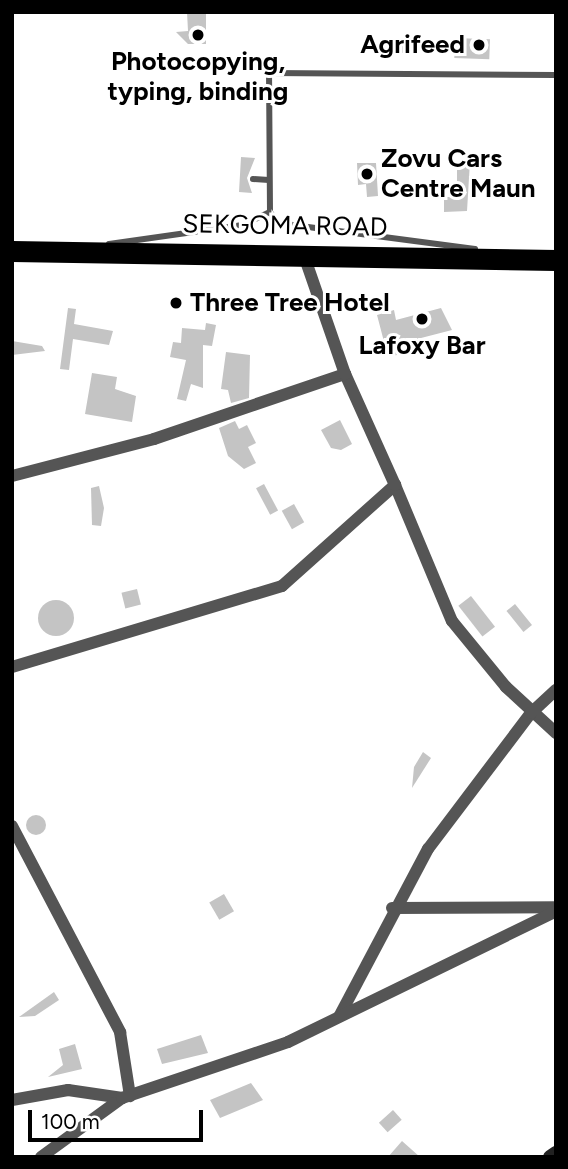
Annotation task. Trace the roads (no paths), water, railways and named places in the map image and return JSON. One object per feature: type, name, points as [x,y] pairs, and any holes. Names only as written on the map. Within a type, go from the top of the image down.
[{"type":"highway","name":"SEKGOMA ROAD","points":[[12,251],[303,253],[556,259]]},
{"type":"street","points":[[303,253],[345,374],[452,621],[531,713],[556,733]]},
{"type":"street","points":[[12,476],[154,439],[345,374]]},
{"type":"street","points":[[12,667],[282,586],[394,485]]},
{"type":"street","points":[[340,1015],[392,908],[531,713],[556,690]]},
{"type":"street","points":[[12,826],[120,1032],[126,1097]]},
{"type":"street","points":[[392,908],[556,909]]},
{"type":"street","points":[[41,1157],[126,1097],[288,1042],[556,909]]},
{"type":"street","points":[[12,1100],[68,1090],[126,1097]]},
{"type":"street","points":[[550,1157],[556,1153]]},
{"type":"lane","points":[[556,75],[269,73],[270,212],[286,227],[556,259]]},
{"type":"lane","points":[[253,179],[269,180]]},
{"type":"lane","points":[[91,250],[243,225],[270,212]]},
{"type":"place","name":"Photocopying, typing, binding","points":[[198,35]]},
{"type":"place","name":"Agrifeed","points":[[479,45]]},
{"type":"place","name":"Zovu Cars Centre Maun","points":[[367,174]]},
{"type":"place","name":"Three Tree Hotel","points":[[176,303]]},
{"type":"place","name":"Lafoxy Bar","points":[[422,319]]}]
